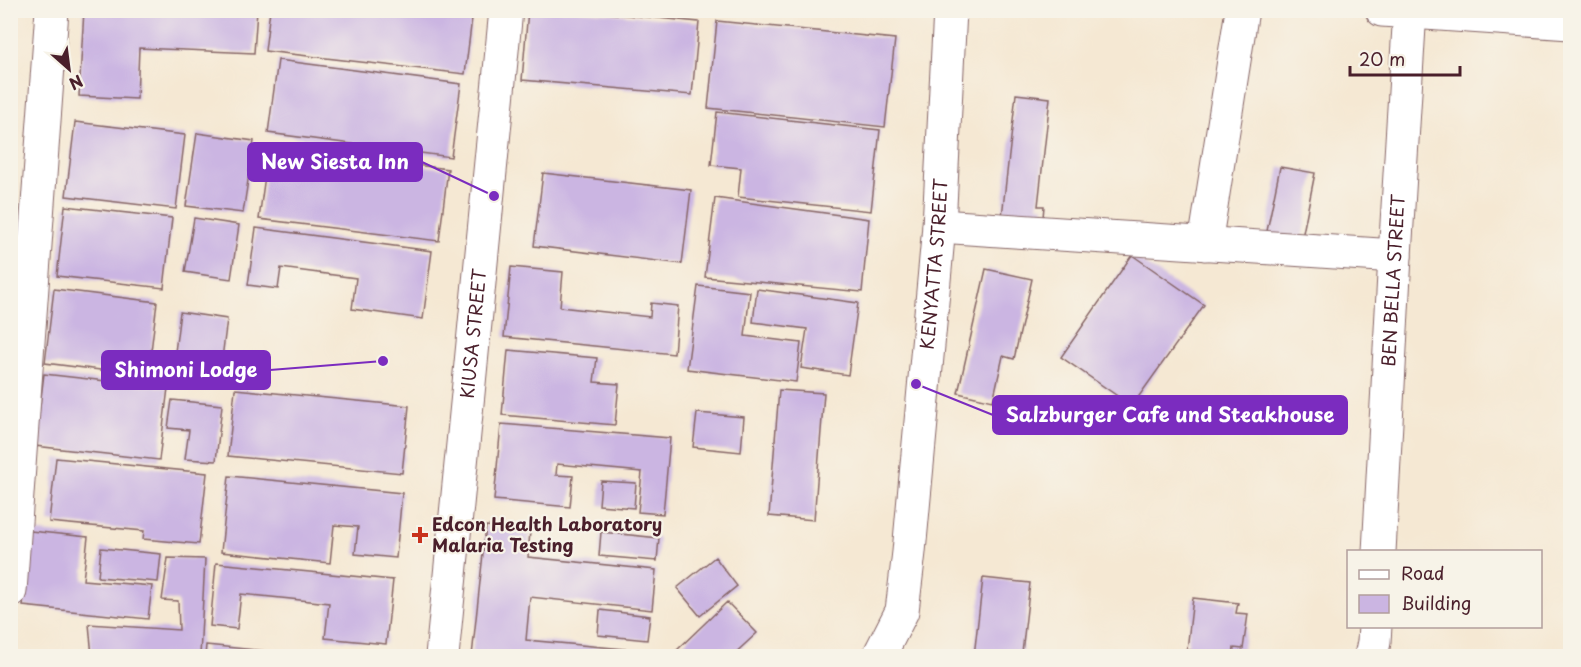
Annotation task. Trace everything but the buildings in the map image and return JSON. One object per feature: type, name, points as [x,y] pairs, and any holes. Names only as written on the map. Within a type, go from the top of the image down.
[{"type":"street","points":[[10,591],[52,10]]},
{"type":"street","name":"KIUSA STREET","points":[[442,657],[506,10]]},
{"type":"street","name":"KENYATTA STREET","points":[[879,657],[902,611],[909,552],[939,226],[950,10]]},
{"type":"street","points":[[1205,243],[1242,10]]},
{"type":"street","points":[[1401,11],[1570,23]]},
{"type":"street","name":"BEN BELLA STREET","points":[[1379,550],[1395,256],[1401,11]]},
{"type":"street","points":[[939,226],[1395,256]]},
{"type":"street","points":[[1371,657],[1375,628]]},
{"type":"place","name":"New Siesta Inn","points":[[494,196]]},
{"type":"place","name":"Shimoni Lodge","points":[[383,361]]},
{"type":"place","name":"Salzburger Cafe und Steakhouse","points":[[916,384]]},
{"type":"place","name":"Edcon Health Laboratory Malaria Testing","points":[[420,535]]}]
